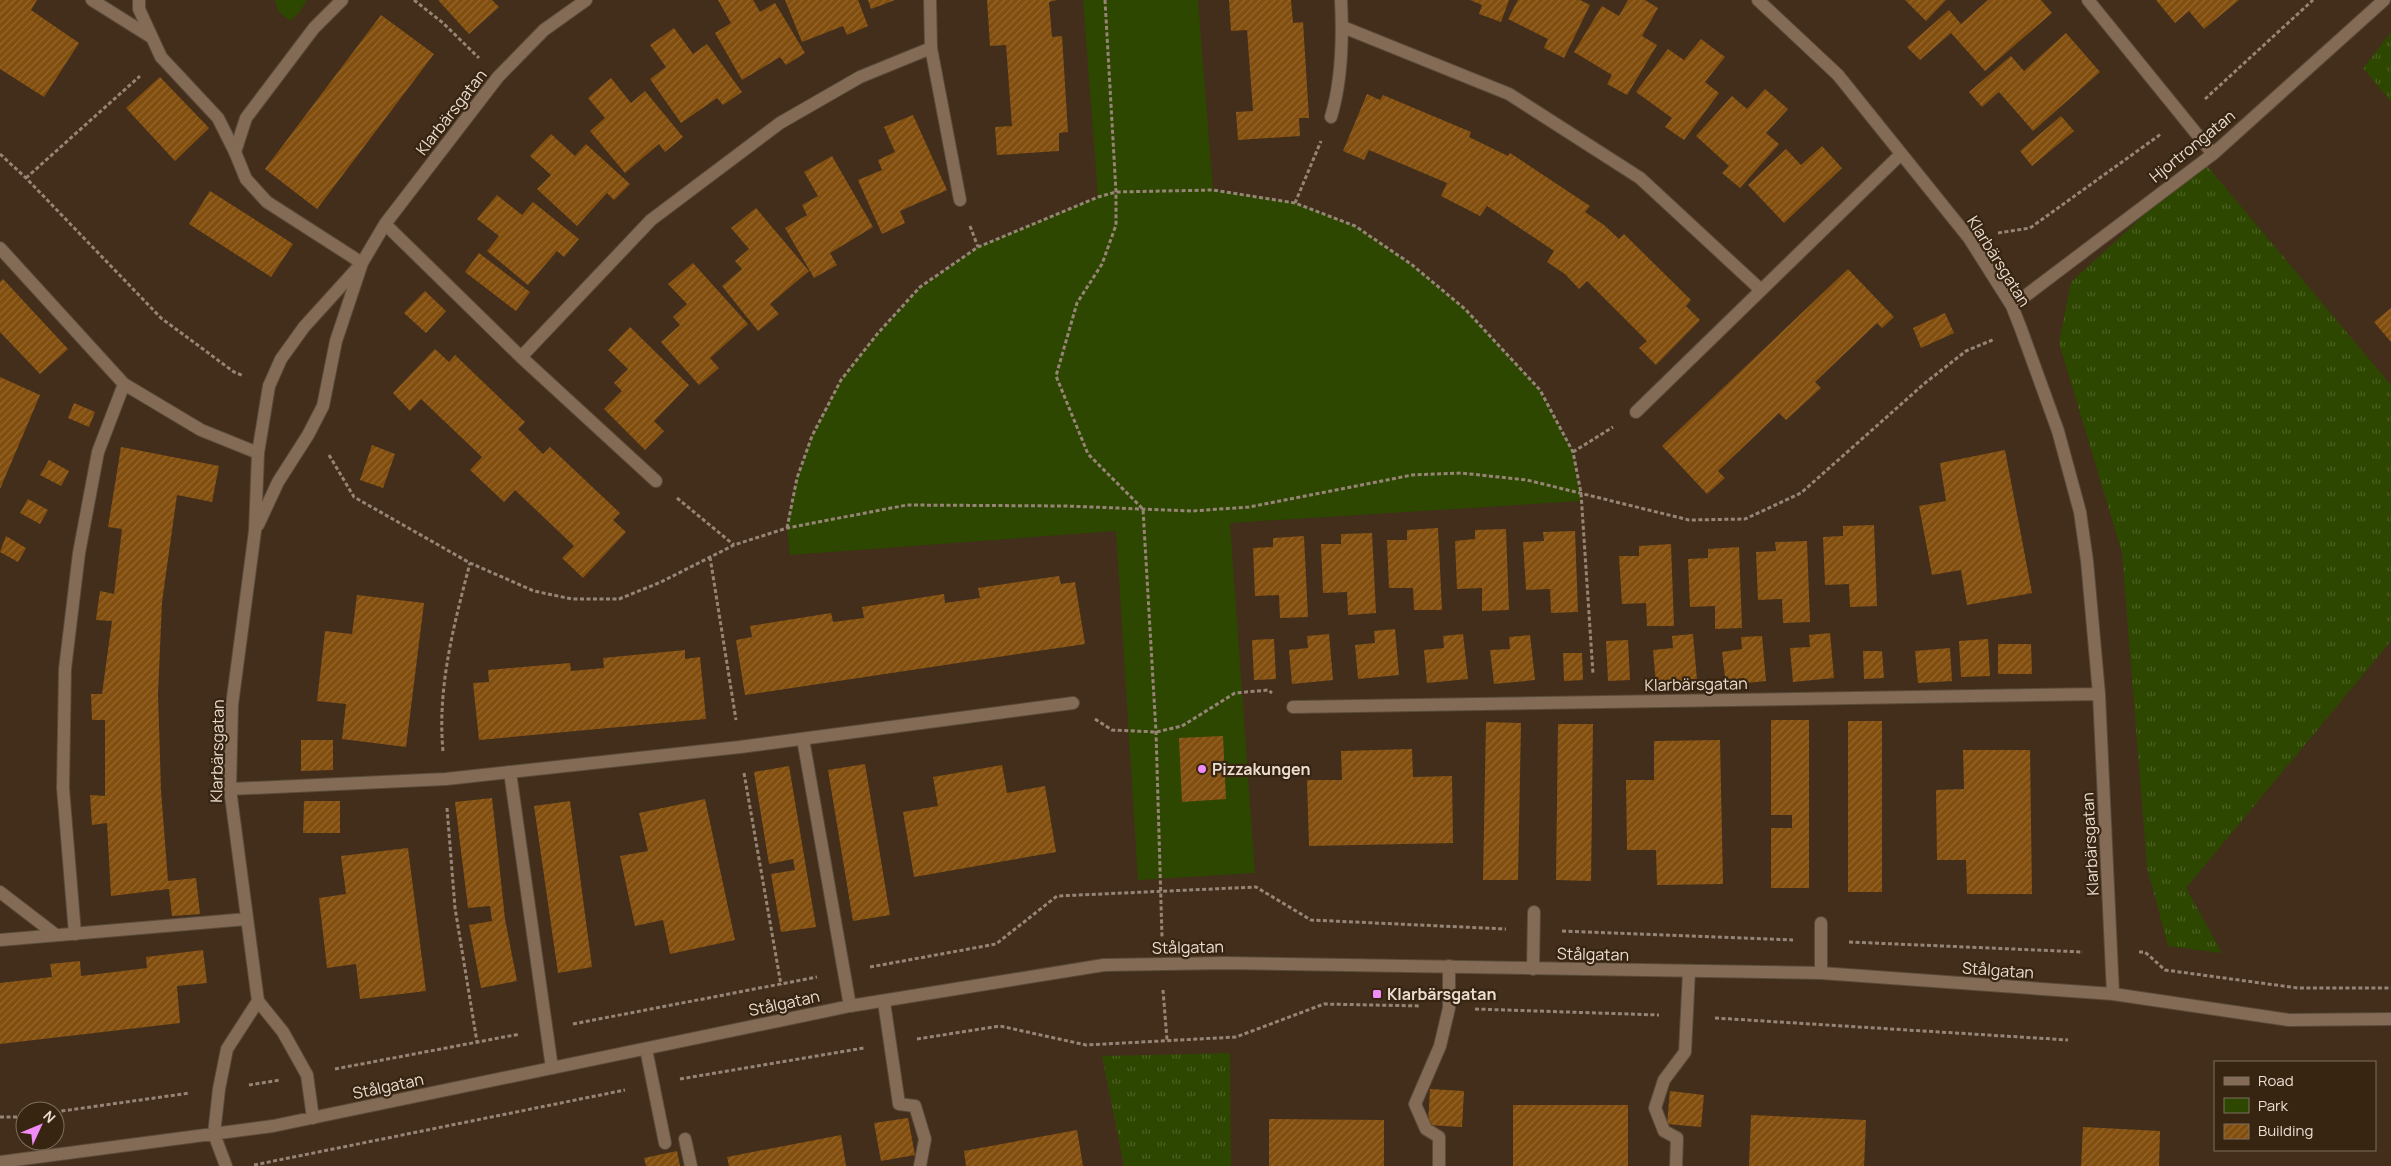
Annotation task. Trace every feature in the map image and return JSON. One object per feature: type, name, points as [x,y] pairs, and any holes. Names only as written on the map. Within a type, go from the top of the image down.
[{"type":"street","points":[[92,0],[151,37]]},
{"type":"street","points":[[139,0],[138,9],[161,57],[218,118],[246,179],[267,202],[362,263]]},
{"type":"street","points":[[235,152],[246,118],[314,28],[342,0]]},
{"type":"street","name":"Klarbärsgatan","points":[[258,1001],[230,789],[232,705],[255,531],[258,453],[269,386],[280,359],[304,327],[362,263],[385,224],[498,78],[544,30],[586,0]]},
{"type":"street","points":[[930,0],[931,48],[960,200]]},
{"type":"street","points":[[1330,117],[1337,95],[1343,27],[1341,0]]},
{"type":"street","name":"Klarbärsgatan","points":[[1758,0],[1838,75],[1969,238],[2012,306],[2058,431],[2080,512],[2087,561],[2099,694],[2113,994]]},
{"type":"street","points":[[2088,0],[2213,154]]},
{"type":"street","name":"Hjortrongatan","points":[[2012,306],[2213,154],[2384,0]]},
{"type":"street","points":[[1343,27],[1509,94],[1640,178],[1761,290]]},
{"type":"street","points":[[521,357],[651,220],[780,122],[860,77],[931,48]]},
{"type":"street","points":[[1636,412],[1901,154]]},
{"type":"street","points":[[385,224],[521,357],[656,481]]},
{"type":"street","points":[[0,248],[124,384],[201,430],[258,453]]},
{"type":"street","name":"Klarbärsgatan","points":[[255,531],[278,482],[308,435],[323,406],[336,341],[362,263]]},
{"type":"street","points":[[75,934],[63,788],[65,669],[79,553],[98,452],[124,384]]},
{"type":"street","name":"Klarbärsgatan","points":[[1293,707],[2099,694]]},
{"type":"street","points":[[230,789],[446,779],[803,739],[1073,703]]},
{"type":"street","points":[[803,739],[850,1006]]},
{"type":"street","points":[[510,772],[552,1068]]},
{"type":"street","points":[[0,892],[56,936]]},
{"type":"street","points":[[1534,912],[1534,969]]},
{"type":"street","points":[[0,940],[246,920]]},
{"type":"street","points":[[1821,923],[1821,973]]},
{"type":"street","name":"Stålgatan","points":[[0,1162],[214,1134],[313,1118],[850,1006],[1104,965],[1193,963],[1821,973],[2113,994],[2288,1020],[2391,1019]]},
{"type":"street","points":[[1439,1166],[1439,1137],[1426,1129],[1415,1104],[1440,1046],[1449,1008],[1448,966]]},
{"type":"street","points":[[1676,1166],[1677,1138],[1664,1131],[1655,1108],[1664,1080],[1685,1052],[1689,971]]},
{"type":"street","points":[[226,1166],[214,1134],[219,1089],[227,1049],[258,1001],[283,1032],[307,1075],[313,1118]]},
{"type":"street","points":[[884,1002],[899,1104],[915,1106],[925,1139],[920,1166]]},
{"type":"street","points":[[646,1049],[664,1143]]},
{"type":"street","points":[[685,1139],[691,1166]]},
{"type":"path","points":[[414,0],[443,23],[498,78]]},
{"type":"path","points":[[1104,0],[1116,192],[1116,225],[1102,264],[1077,303],[1056,376],[1088,454],[1143,509],[1156,732],[1162,893]]},
{"type":"path","points":[[1969,238],[2030,228],[2184,118],[2313,0]]},
{"type":"path","points":[[26,178],[161,57]]},
{"type":"path","points":[[1295,203],[1330,117]]},
{"type":"path","points":[[0,154],[26,178],[161,318],[234,372],[269,386]]},
{"type":"path","points":[[787,528],[796,478],[812,436],[841,380],[878,333],[920,288],[978,247],[1098,197],[1116,192],[1213,190],[1295,203],[1355,226],[1411,264],[1465,309],[1540,390],[1573,452],[1581,493],[1595,702]]},
{"type":"path","points":[[329,455],[354,497],[470,563],[534,591],[572,599],[618,599],[661,582],[734,545],[787,528],[908,506],[1066,506],[1192,511],[1250,507],[1412,474],[1461,473],[1527,480],[1689,520],[1744,519],[1801,492],[1925,383],[1966,350],[2021,329]]},
{"type":"path","points":[[1573,452],[1636,412]]},
{"type":"path","points":[[656,481],[734,545]]},
{"type":"path","points":[[1073,703],[1112,730],[1156,732],[1182,726],[1235,693],[1268,690],[1293,707]]},
{"type":"path","points":[[251,1166],[652,1084],[1000,1026],[1086,1045],[1236,1037],[1324,1004],[1687,1016],[2068,1040]]},
{"type":"path","points":[[0,1117],[15,1117]]},
{"type":"green space","points":[[275,0],[307,0],[299,13],[290,21],[278,11]]},
{"type":"green space","points":[[1083,0],[1198,0],[1213,190],[1295,203],[1355,226],[1411,264],[1465,309],[1540,390],[1573,452],[1581,501],[1230,523],[1255,873],[1138,880],[1116,531],[790,555],[787,528],[797,478],[812,436],[841,380],[878,333],[920,288],[978,247],[1098,197]]},
{"type":"green space","points":[[2391,32],[2391,102],[2363,68]]},
{"type":"green space","points":[[2203,161],[2391,385],[2391,641],[2186,888],[2222,953],[2168,946],[2147,867],[2122,553],[2059,343],[2071,282]]},
{"type":"green space","points":[[1230,1053],[1231,1166],[1124,1166],[1102,1056]]},
{"type":"building","points":[[0,0],[37,0],[31,10],[79,43],[44,97],[0,69]]},
{"type":"building","points":[[438,0],[492,0],[499,7],[469,34]]},
{"type":"building","points":[[718,0],[753,0],[760,12],[775,3],[805,53],[786,65],[780,57],[742,80],[715,33],[731,23]]},
{"type":"building","points":[[785,0],[858,0],[868,26],[847,35],[843,26],[802,42]]},
{"type":"building","points":[[868,0],[895,0],[871,9]]},
{"type":"building","points":[[987,0],[1057,0],[1049,2],[1052,37],[1062,36],[1068,132],[1059,133],[1059,151],[997,155],[995,127],[1012,126],[1006,45],[990,46]]},
{"type":"building","points":[[1229,0],[1291,0],[1293,23],[1303,22],[1309,118],[1299,118],[1300,136],[1238,140],[1236,112],[1253,111],[1247,30],[1231,31]]},
{"type":"building","points":[[1470,0],[1509,0],[1501,22],[1479,14],[1482,5]]},
{"type":"building","points":[[1518,0],[1580,0],[1590,5],[1564,58],[1544,48],[1548,39],[1508,19]]},
{"type":"building","points":[[1628,0],[1645,0],[1658,8],[1642,36],[1657,45],[1627,95],[1607,84],[1612,75],[1574,52],[1602,6],[1619,16]]},
{"type":"building","points":[[1905,0],[1946,0],[1926,21]]},
{"type":"building","points":[[1988,0],[2041,0],[2052,13],[1985,71],[1951,33],[1920,60],[1907,47],[1949,10],[1961,24]]},
{"type":"building","points":[[2156,0],[2239,0],[2204,29],[2189,11],[2175,23]]},
{"type":"building","points":[[381,15],[434,54],[317,209],[265,169]]},
{"type":"building","points":[[674,28],[693,54],[707,44],[742,92],[723,105],[717,98],[681,123],[650,79],[666,67],[650,45]]},
{"type":"building","points":[[2066,33],[2100,72],[2033,131],[1999,92],[1982,107],[1969,92],[2011,56],[2024,71]]},
{"type":"building","points":[[1701,39],[1725,57],[1705,82],[1719,93],[1684,140],[1665,127],[1672,118],[1636,92],[1668,49],[1684,60]]},
{"type":"building","points":[[160,77],[209,128],[175,161],[126,108]]},
{"type":"building","points":[[611,78],[631,103],[645,91],[683,137],[665,152],[659,144],[625,173],[590,131],[605,118],[588,98]]},
{"type":"building","points":[[1765,89],[1788,109],[1766,133],[1779,144],[1740,188],[1722,173],[1729,166],[1696,136],[1732,96],[1747,109]]},
{"type":"building","points":[[1367,94],[1380,100],[1383,95],[1471,132],[1469,137],[1508,156],[1510,153],[1590,206],[1585,212],[1604,225],[1619,239],[1624,234],[1691,300],[1686,306],[1700,320],[1656,365],[1639,348],[1647,341],[1587,281],[1579,289],[1565,274],[1547,262],[1554,251],[1487,206],[1480,216],[1441,196],[1447,183],[1369,150],[1364,160],[1343,151]]},
{"type":"building","points":[[913,115],[947,190],[900,211],[905,223],[882,234],[858,180],[882,170],[878,160],[895,152],[884,127]]},
{"type":"building","points":[[2061,116],[2074,131],[2032,166],[2020,151]]},
{"type":"building","points":[[551,134],[575,156],[586,144],[630,184],[614,200],[607,193],[577,226],[537,189],[551,175],[530,156]]},
{"type":"building","points":[[1822,146],[1842,168],[1784,223],[1748,185],[1786,149],[1801,165]]},
{"type":"building","points":[[832,156],[873,227],[830,253],[837,265],[814,278],[785,228],[807,215],[802,205],[818,196],[804,172]]},
{"type":"building","points":[[210,191],[293,244],[271,277],[189,224]]},
{"type":"building","points":[[497,195],[522,215],[533,202],[579,239],[564,257],[557,251],[528,285],[487,251],[499,236],[477,219]]},
{"type":"building","points":[[756,208],[809,271],[770,304],[779,314],[758,331],[722,286],[742,269],[735,261],[749,249],[731,228]]},
{"type":"building","points":[[479,253],[530,292],[516,311],[465,272]]},
{"type":"building","points":[[693,263],[748,324],[710,358],[719,368],[699,385],[661,342],[680,325],[673,317],[687,304],[668,284]]},
{"type":"building","points":[[1848,269],[1894,317],[1882,328],[1877,323],[1815,382],[1821,388],[1786,420],[1779,413],[1718,471],[1725,478],[1707,494],[1662,446]]},
{"type":"building","points":[[3,279],[68,349],[40,374],[0,332],[0,282]]},
{"type":"building","points":[[425,291],[446,311],[426,333],[404,313]]},
{"type":"building","points":[[2391,308],[2391,342],[2374,322]]},
{"type":"building","points":[[1945,313],[1954,333],[1921,348],[1913,328]]},
{"type":"building","points":[[630,327],[689,385],[654,421],[664,431],[645,450],[604,409],[622,391],[614,383],[628,369],[608,350]]},
{"type":"building","points":[[435,349],[449,362],[455,355],[525,422],[518,429],[543,454],[550,447],[620,513],[613,520],[626,532],[583,578],[562,558],[574,546],[515,490],[504,502],[470,470],[482,457],[421,399],[410,411],[393,393]]},
{"type":"building","points":[[0,377],[40,395],[0,489]]},
{"type":"building","points":[[74,403],[95,412],[89,427],[68,418]]},
{"type":"building","points":[[372,445],[395,454],[383,488],[360,480]]},
{"type":"building","points":[[121,447],[219,466],[212,502],[177,495],[162,602],[158,694],[161,791],[168,881],[196,878],[200,914],[172,916],[169,889],[111,896],[107,823],[92,825],[90,795],[105,796],[105,720],[92,720],[91,694],[102,694],[112,621],[96,620],[100,591],[114,594],[122,529],[108,527]]},
{"type":"building","points":[[2005,450],[2032,593],[1967,605],[1961,570],[1932,575],[1919,506],[1946,501],[1940,463]]},
{"type":"building","points":[[49,460],[69,471],[61,486],[40,475]]},
{"type":"building","points":[[28,499],[48,510],[40,524],[20,513]]},
{"type":"building","points":[[1874,525],[1877,606],[1850,607],[1849,584],[1825,585],[1823,537],[1843,536],[1843,526]]},
{"type":"building","points":[[1438,528],[1442,610],[1414,610],[1413,588],[1389,588],[1387,540],[1407,540],[1407,530]]},
{"type":"building","points":[[1506,529],[1509,610],[1482,611],[1482,588],[1457,589],[1455,541],[1475,539],[1475,530]]},
{"type":"building","points":[[1575,531],[1578,612],[1551,613],[1550,589],[1526,590],[1523,542],[1544,541],[1543,532]]},
{"type":"building","points":[[1372,533],[1376,613],[1348,615],[1347,592],[1323,593],[1321,544],[1341,544],[1341,534]]},
{"type":"building","points":[[6,536],[26,548],[18,562],[0,552]]},
{"type":"building","points":[[1304,536],[1308,617],[1280,618],[1279,595],[1255,596],[1253,548],[1273,547],[1273,538]]},
{"type":"building","points":[[1807,541],[1810,622],[1783,623],[1782,599],[1758,600],[1756,552],[1776,551],[1775,542]]},
{"type":"building","points":[[1671,544],[1674,626],[1647,626],[1646,603],[1622,604],[1619,556],[1639,556],[1639,546]]},
{"type":"building","points":[[1739,547],[1742,628],[1715,629],[1715,606],[1690,607],[1688,559],[1708,558],[1708,549]]},
{"type":"building","points":[[1059,576],[1061,584],[1075,582],[1085,644],[745,695],[736,640],[752,637],[750,626],[831,613],[833,622],[864,618],[862,607],[944,594],[945,603],[980,598],[978,588]]},
{"type":"building","points":[[357,595],[424,603],[406,747],[342,739],[346,704],[317,701],[325,631],[352,634]]},
{"type":"building","points":[[1395,629],[1399,675],[1358,679],[1355,645],[1375,643],[1374,631]]},
{"type":"building","points":[[1830,633],[1834,678],[1793,682],[1790,648],[1810,647],[1809,635]]},
{"type":"building","points":[[1329,634],[1333,680],[1292,684],[1289,650],[1308,648],[1307,636]]},
{"type":"building","points":[[1463,634],[1468,679],[1427,683],[1424,650],[1444,648],[1443,636]]},
{"type":"building","points":[[1693,634],[1697,680],[1656,684],[1653,650],[1673,648],[1672,636]]},
{"type":"building","points":[[1530,635],[1535,680],[1494,684],[1490,650],[1510,649],[1509,637]]},
{"type":"building","points":[[1762,636],[1766,681],[1726,685],[1722,652],[1742,649],[1741,637]]},
{"type":"building","points":[[1274,639],[1276,679],[1254,680],[1252,640]]},
{"type":"building","points":[[1988,639],[1990,676],[1961,677],[1959,641]]},
{"type":"building","points":[[1628,640],[1630,680],[1608,681],[1606,641]]},
{"type":"building","points":[[1998,644],[2031,644],[2032,674],[1998,674]]},
{"type":"building","points":[[1950,648],[1952,681],[1918,683],[1915,651]]},
{"type":"building","points":[[685,650],[685,659],[700,657],[706,719],[479,740],[473,683],[489,682],[488,670],[570,663],[571,671],[604,668],[603,658]]},
{"type":"building","points":[[1863,651],[1882,651],[1884,678],[1864,679]]},
{"type":"building","points":[[1563,653],[1582,653],[1583,680],[1564,681]]},
{"type":"building","points":[[1771,720],[1809,720],[1809,888],[1771,888],[1771,828],[1792,828],[1792,815],[1771,815]]},
{"type":"building","points":[[1848,721],[1882,721],[1882,892],[1848,892]]},
{"type":"building","points":[[1486,722],[1521,723],[1518,880],[1483,880]]},
{"type":"building","points":[[1558,724],[1593,724],[1591,881],[1556,880]]},
{"type":"building","name":"Pizzakungen","points":[[1223,736],[1226,799],[1182,802],[1179,738]]},
{"type":"building","points":[[301,740],[333,740],[333,770],[301,771]]},
{"type":"building","points":[[1720,740],[1723,884],[1657,885],[1656,850],[1627,850],[1626,780],[1654,780],[1654,741]]},
{"type":"building","points":[[1412,749],[1413,777],[1452,776],[1453,843],[1309,846],[1307,780],[1342,780],[1341,751]]},
{"type":"building","points":[[1963,750],[2030,750],[2032,894],[1967,894],[1966,860],[1937,860],[1936,790],[1964,789]]},
{"type":"building","points":[[865,764],[890,915],[853,921],[828,770]]},
{"type":"building","points":[[1002,765],[1007,793],[1045,786],[1056,852],[914,877],[903,812],[938,806],[933,777]]},
{"type":"building","points":[[789,766],[816,927],[781,932],[771,874],[795,870],[793,859],[769,864],[754,772]]},
{"type":"building","points":[[492,798],[505,919],[517,981],[481,988],[469,925],[492,921],[490,906],[468,908],[455,802]]},
{"type":"building","points":[[705,799],[735,940],[670,954],[663,920],[635,926],[620,856],[648,851],[639,813]]},
{"type":"building","points":[[304,801],[340,801],[340,833],[303,833]]},
{"type":"building","points":[[570,801],[592,967],[558,973],[534,806]]},
{"type":"building","points":[[408,848],[426,991],[360,999],[356,964],[327,968],[319,898],[346,894],[341,856]]},
{"type":"building","points":[[203,950],[207,983],[177,986],[180,1023],[0,1044],[0,983],[52,977],[50,964],[80,961],[81,976],[147,968],[146,957]]},
{"type":"building","points":[[1430,1089],[1464,1091],[1462,1127],[1428,1125]]},
{"type":"building","points":[[1670,1091],[1704,1095],[1701,1127],[1667,1124]]},
{"type":"building","points":[[1513,1105],[1628,1105],[1628,1166],[1513,1166]]},
{"type":"building","points":[[1751,1115],[1866,1120],[1864,1166],[1749,1166]]},
{"type":"building","points":[[908,1118],[915,1155],[881,1161],[874,1123]]},
{"type":"building","points":[[1269,1119],[1384,1120],[1384,1166],[1269,1166]]},
{"type":"building","points":[[2083,1127],[2160,1131],[2159,1166],[2081,1166]]},
{"type":"building","points":[[1077,1130],[1083,1166],[966,1166],[964,1151]]},
{"type":"building","points":[[841,1135],[846,1166],[729,1166],[727,1157]]},
{"type":"building","points":[[677,1151],[680,1166],[646,1166],[644,1158]]},
{"type":"place","name":"Pizzakungen","points":[[1202,769]]},
{"type":"place","name":"Klarbärsgatan","points":[[1377,994]]}]
